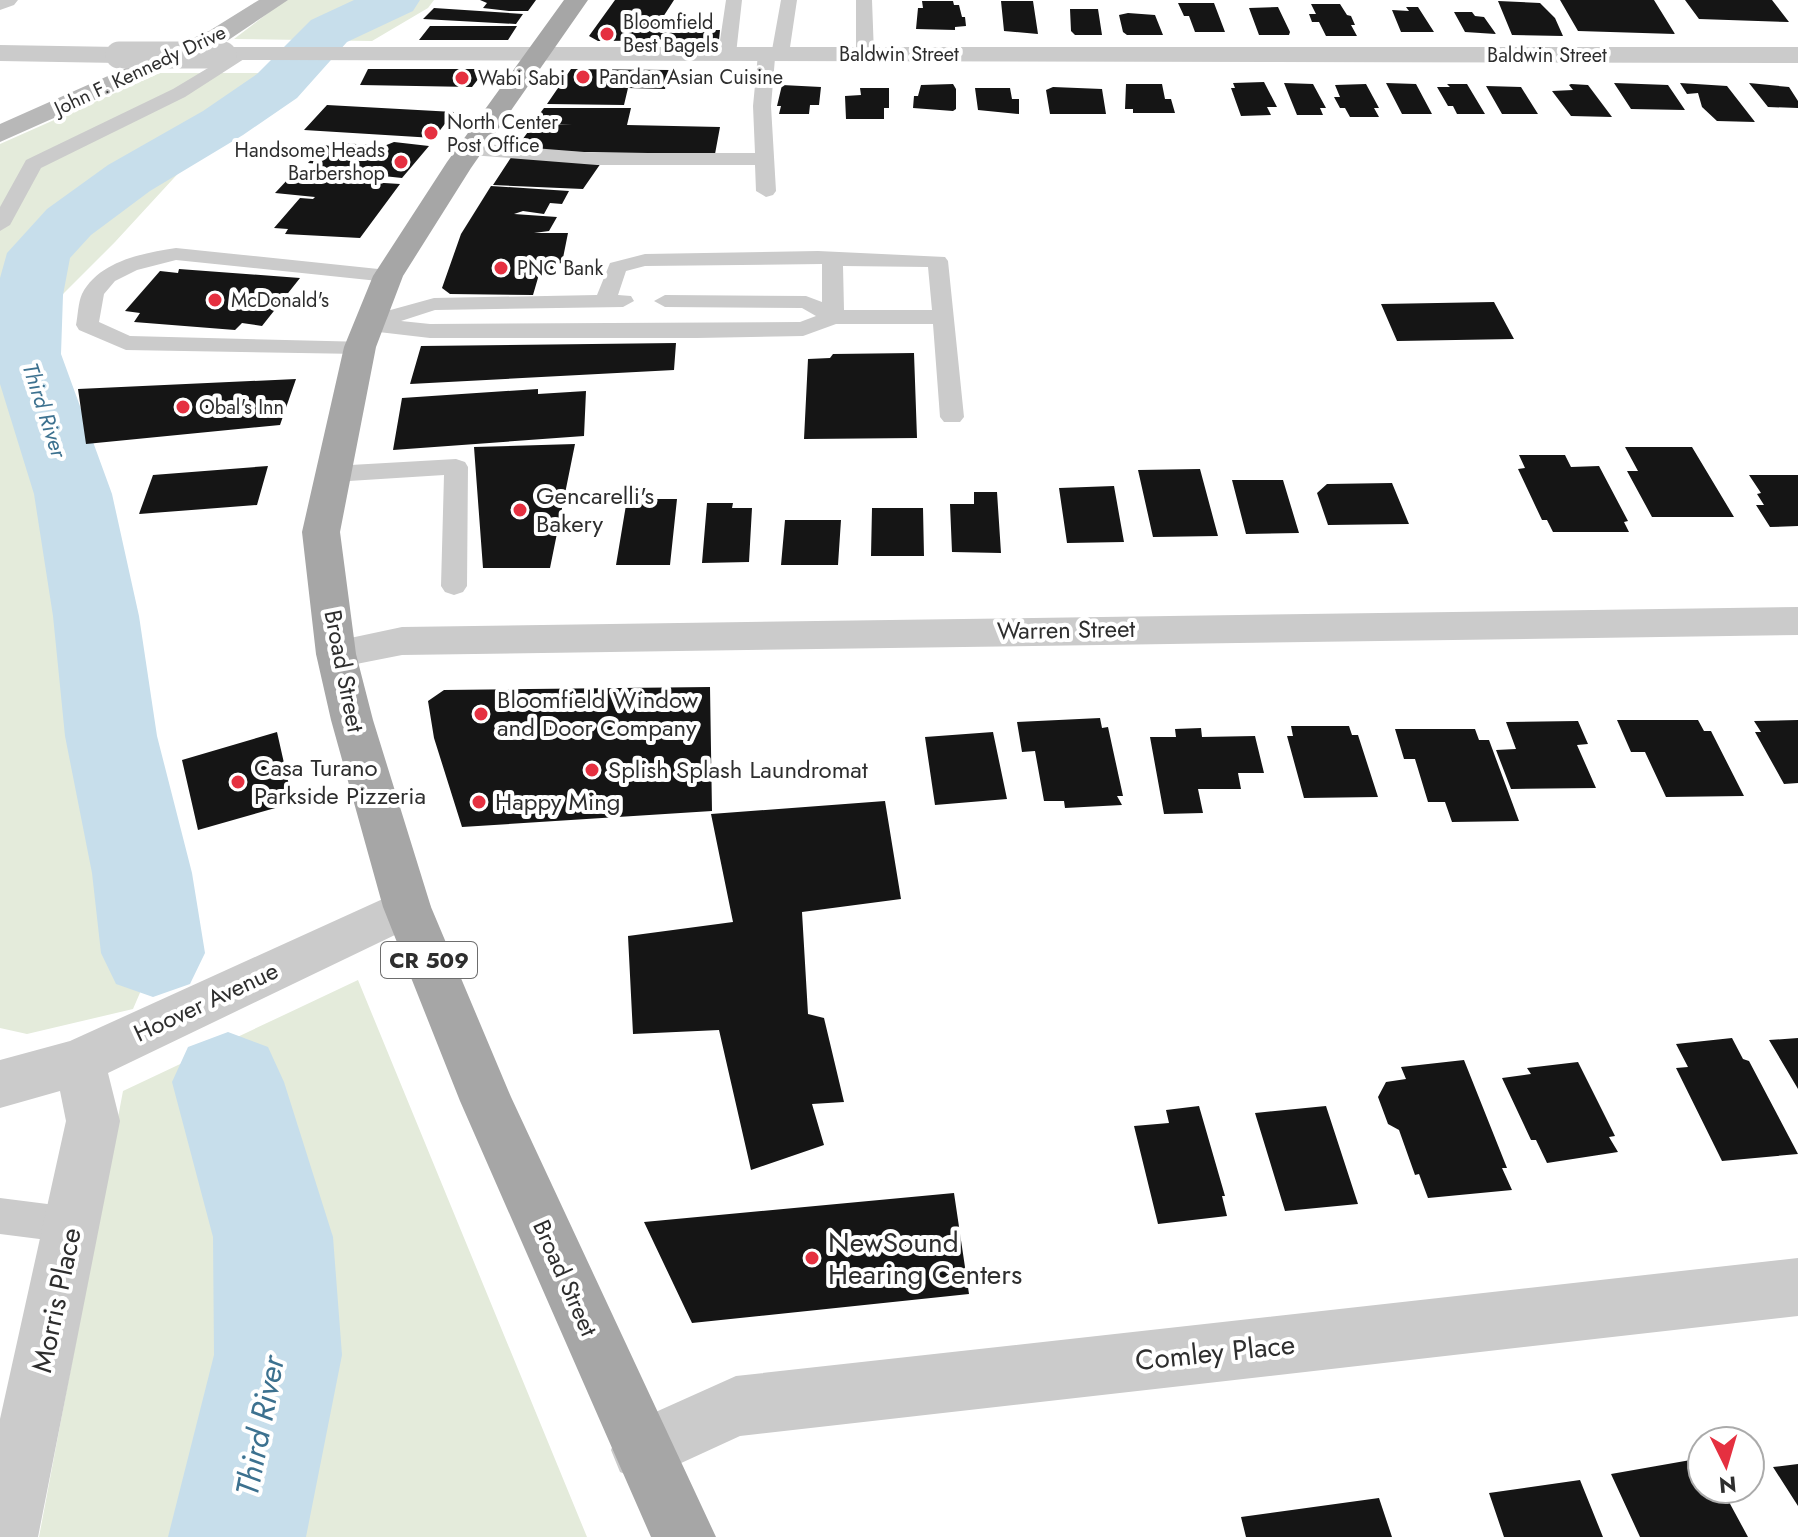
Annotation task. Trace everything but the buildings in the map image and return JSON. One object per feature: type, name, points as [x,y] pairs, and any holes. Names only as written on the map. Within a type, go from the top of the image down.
[{"type":"main road","name":"John F. Kennedy Drive","points":[[0,119],[186,36],[250,0]]},
{"type":"main road","name":"John F. Kennedy Drive","points":[[0,134],[218,36],[276,0]]},
{"type":"main road","name":"Broad Street","points":[[576,0],[471,149],[388,276],[365,335],[321,532],[336,654],[352,720],[407,907],[486,1101],[684,1537]]},
{"type":"street","points":[[0,3],[6,0]]},
{"type":"street","name":"Baldwin Street","points":[[0,53],[1798,55]]},
{"type":"street","name":"Warren Street","points":[[336,654],[402,641],[1798,621]]},
{"type":"street","name":"Hoover Avenue","points":[[0,1084],[79,1062],[407,907]]},
{"type":"street","name":"Morris Place","points":[[6,1537],[93,1121],[79,1062]]},
{"type":"street","name":"Comley Place","points":[[642,1450],[736,1406],[1798,1287]]},
{"type":"lane","points":[[727,54],[734,0]]},
{"type":"lane","points":[[766,191],[762,106],[789,0]]},
{"type":"lane","points":[[864,0],[865,54]]},
{"type":"lane","points":[[0,225],[33,164],[179,93],[230,55]]},
{"type":"lane","points":[[471,149],[597,159],[764,159]]},
{"type":"lane","points":[[388,276],[176,254],[145,258],[111,277],[94,293],[87,325],[126,343],[430,331],[803,329],[833,317],[943,317]]},
{"type":"lane","points":[[365,335],[434,304],[614,302],[617,267],[645,260],[818,257],[832,260],[935,259],[938,261],[952,417]]},
{"type":"lane","points":[[832,260],[833,317]]},
{"type":"lane","points":[[665,301],[806,302],[833,317]]},
{"type":"lane","points":[[333,474],[456,467],[454,586]]},
{"type":"lane","points":[[0,1216],[71,1225]]},
{"type":"green space","points":[[285,0],[434,0],[428,8],[372,41],[234,39]]},
{"type":"green space","points":[[160,73],[303,73],[196,154],[53,304],[76,458],[176,909],[133,1009],[27,1034],[0,1028],[0,144]]},
{"type":"green space","points":[[358,980],[587,1537],[39,1537],[123,1091]]},
{"type":"waterway","name":"Third River","points":[[153,953],[142,873],[111,736],[96,616],[73,494],[26,354],[29,295],[39,253],[69,222],[129,178],[223,123],[277,86],[329,31],[395,0]]},
{"type":"waterway","name":"Third River","points":[[228,1082],[273,1237],[278,1355],[237,1537]]},
{"type":"place","name":"Bloomfield Best Bagels","points":[[607,34]]},
{"type":"place","name":"Pandan Asian Cuisine","points":[[583,77]]},
{"type":"place","name":"Wabi Sabi","points":[[462,78]]},
{"type":"place","name":"North Center Post Office","points":[[431,133]]},
{"type":"place","name":"Handsome Heads Barbershop","points":[[401,162]]},
{"type":"place","name":"PNC Bank","points":[[501,268]]},
{"type":"place","name":"McDonald's","points":[[215,300]]},
{"type":"place","name":"Obal's Inn","points":[[183,407]]},
{"type":"place","name":"Gencarelli's Bakery","points":[[520,510]]},
{"type":"place","name":"Bloomfield Window and Door Company","points":[[481,714]]},
{"type":"place","name":"Splish Splash Laundromat","points":[[592,770]]},
{"type":"place","name":"Casa Turano Parkside Pizzeria","points":[[238,782]]},
{"type":"place","name":"Happy Ming","points":[[479,802]]},
{"type":"place","name":"NewSound Hearing Centers","points":[[812,1258]]}]
